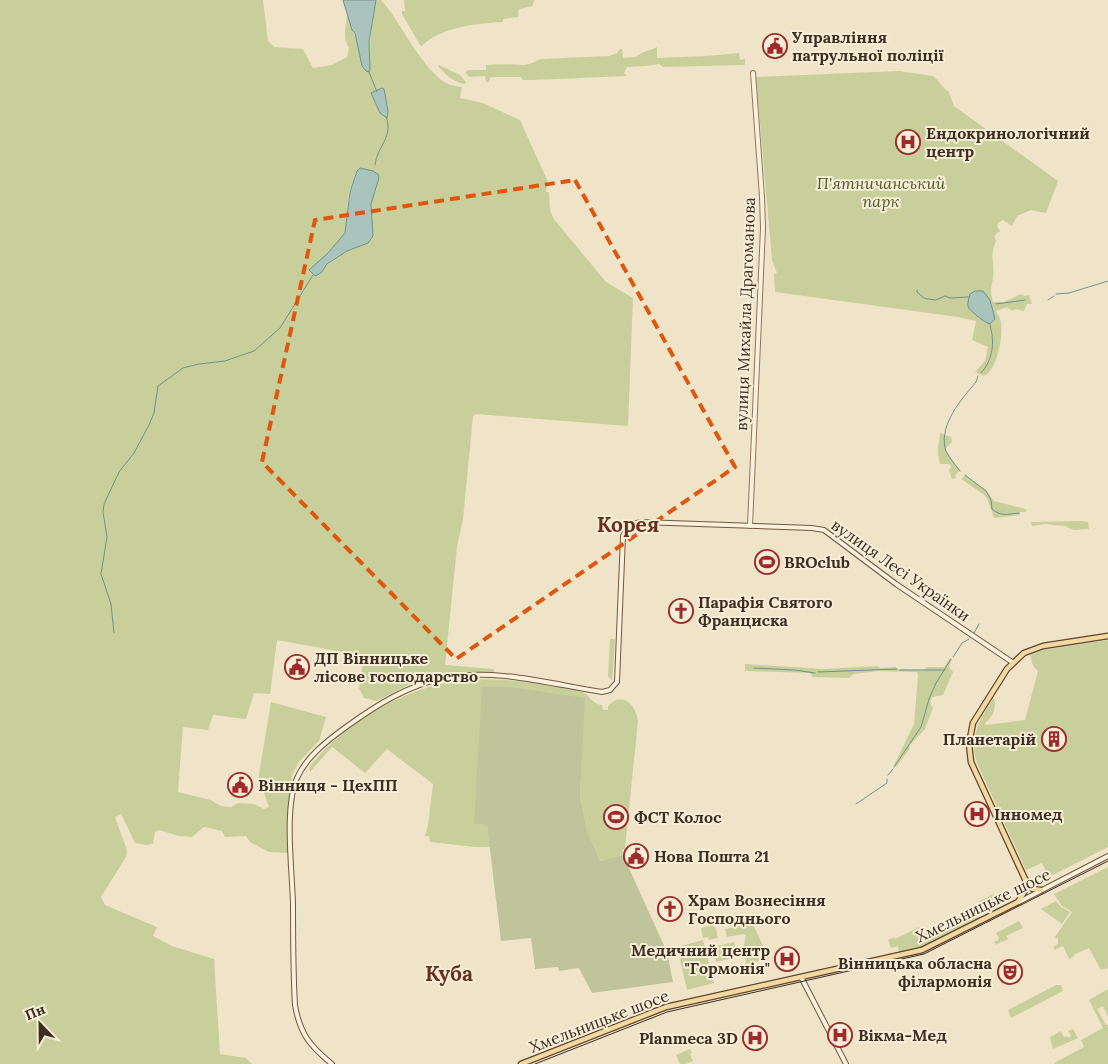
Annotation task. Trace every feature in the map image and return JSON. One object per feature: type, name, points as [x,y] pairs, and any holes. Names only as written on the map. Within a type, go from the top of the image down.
[{"type":"main road","name":"вулиця Михайла Драгоманова","points":[[750,526],[763,229],[754,73]]},
{"type":"main road","name":"вулиця Лесі Українки","points":[[332,1064],[306,1038],[299,1023],[295,1005],[293,983],[291,809],[297,778],[323,745],[355,721],[388,700],[429,682],[445,678],[495,676],[546,682],[602,692],[610,690],[617,682],[623,536],[629,525],[641,522],[812,528],[826,531],[896,584],[1012,662]]},
{"type":"main road","points":[[1041,890],[1031,887],[1025,879],[975,772],[969,752],[970,734],[974,720],[1012,662],[1024,653],[1043,646],[1108,636]]},
{"type":"main road","name":"Хмельницьке шосе","points":[[521,1064],[666,1007],[922,950],[1108,856]]},
{"type":"main road","points":[[1018,902],[1025,893],[1025,879]]},
{"type":"main road","points":[[801,977],[846,1064]]},
{"type":"highlighted area","points":[[575,180],[735,467],[456,659],[262,462],[315,220]]},
{"type":"green space","points":[[0,0],[263,0],[268,41],[274,47],[303,49],[313,68],[332,65],[347,57],[349,48],[345,32],[347,15],[359,46],[362,66],[370,69],[373,17],[376,0],[381,0],[428,67],[446,83],[462,87],[460,98],[483,103],[520,120],[548,182],[546,192],[549,192],[550,210],[553,218],[606,282],[633,298],[628,426],[476,414],[473,416],[463,519],[457,547],[445,665],[494,669],[494,673],[445,673],[412,683],[377,701],[364,698],[359,688],[364,656],[277,640],[270,694],[254,693],[246,719],[213,715],[208,730],[183,727],[178,792],[211,800],[221,806],[231,807],[238,803],[254,804],[264,809],[269,807],[264,793],[260,793],[257,786],[271,702],[326,717],[319,741],[298,763],[292,775],[288,809],[288,853],[269,852],[250,842],[246,836],[225,837],[222,831],[204,827],[192,837],[179,836],[159,830],[155,832],[153,844],[135,843],[121,814],[115,817],[127,850],[126,857],[101,897],[105,905],[157,927],[153,936],[172,946],[214,959],[220,1054],[246,1058],[252,1064],[0,1064]],"holes":[[[384,89],[387,117],[380,113],[371,93]],[[357,171],[379,178],[371,204],[373,236],[358,247],[347,251],[313,275],[310,270],[345,233],[349,192]]]},
{"type":"green space","points":[[404,0],[535,0],[533,6],[519,9],[518,17],[503,19],[503,22],[472,25],[449,30],[439,34],[422,46],[402,14],[402,11],[405,11]]},
{"type":"green space","points":[[657,47],[657,58],[739,53],[740,60],[745,59],[745,65],[663,67],[659,64],[627,67],[624,73],[627,76],[532,80],[523,80],[521,77],[491,77],[488,82],[486,82],[485,76],[469,77],[465,72],[468,70],[486,70],[486,65],[526,65],[542,59],[609,56],[617,53],[620,49],[622,49],[623,58],[636,57]]},
{"type":"green space","points":[[439,65],[460,75],[466,82],[465,84],[450,78]]},
{"type":"green space","name":"П'ятничанський парк","points":[[899,71],[933,76],[949,92],[954,106],[1058,181],[1046,213],[1031,210],[1017,216],[1012,226],[1003,220],[998,223],[997,226],[1000,231],[994,236],[996,241],[991,290],[993,302],[1004,302],[1021,294],[1029,295],[1032,304],[1027,304],[1024,311],[1015,309],[1012,311],[1007,307],[996,311],[1001,322],[1000,343],[993,367],[984,376],[975,372],[985,361],[988,347],[972,340],[976,321],[775,292],[774,274],[777,273],[772,260],[756,77]]},
{"type":"green space","points":[[940,433],[951,437],[952,442],[945,449],[960,471],[955,475],[956,478],[952,479],[949,470],[951,466],[949,464],[940,464],[938,451]]},
{"type":"green space","points":[[965,475],[986,490],[994,501],[1026,509],[1026,512],[1020,512],[1020,515],[994,518],[987,498],[961,479]]},
{"type":"green space","points":[[1031,522],[1088,522],[1089,529],[1074,530],[1065,526],[1045,524],[1032,526]]},
{"type":"green space","points":[[610,639],[615,639],[612,681],[608,676]]},
{"type":"green space","points":[[1108,640],[1108,847],[1049,877],[1042,863],[1026,870],[977,763],[974,745],[975,737],[983,714],[993,699],[995,700],[994,710],[985,723],[986,725],[1025,720],[1038,671],[1033,666],[1030,655],[1043,650]]},
{"type":"green space","points":[[950,658],[952,660],[949,667],[953,672],[943,695],[932,697],[930,703],[933,708],[925,729],[910,745],[909,750],[896,767],[894,765],[914,724],[917,672],[878,671],[854,674],[849,678],[813,677],[810,673],[745,671],[745,664],[824,669],[877,666],[881,668],[896,667],[897,669],[924,670],[927,667],[944,667]]},
{"type":"green space","points":[[468,679],[554,685],[583,692],[602,705],[603,710],[608,710],[608,706],[619,699],[624,700],[634,708],[638,721],[625,848],[622,850],[623,855],[600,861],[587,830],[580,796],[584,699],[474,824],[487,825],[490,847],[430,842],[429,836],[425,836],[433,784],[387,749],[365,773],[332,747],[310,772],[309,767],[324,750],[360,720],[380,708],[422,689]]},
{"type":"green space","points":[[482,687],[510,687],[585,698],[580,796],[587,830],[600,861],[623,855],[667,952],[673,982],[592,993],[579,968],[559,971],[558,967],[535,969],[531,938],[501,941],[487,825],[474,824]]},
{"type":"green space","points":[[1108,867],[1108,968],[1101,970],[1089,948],[1069,959],[1063,946],[1055,950],[1053,947],[1058,944],[1058,939],[1055,937],[1072,912],[1062,906],[1054,894]]},
{"type":"green space","points":[[994,894],[999,905],[984,912],[979,901]]},
{"type":"green space","points":[[1056,901],[1061,907],[1070,912],[1062,924],[1041,909]]},
{"type":"green space","points":[[976,916],[980,918],[923,947],[899,953],[898,946],[891,948],[888,940],[894,937],[895,939],[919,927],[922,935],[934,929],[937,936]]},
{"type":"green space","points":[[1019,921],[1023,928],[1006,936],[1009,939],[1002,942],[996,933]]},
{"type":"green space","points":[[753,924],[769,959],[746,964],[744,945],[746,935],[727,937],[725,929]]},
{"type":"green space","points":[[713,925],[718,938],[709,940],[708,937],[703,938],[701,928]]},
{"type":"green space","points":[[999,938],[1001,942],[996,945],[994,941],[997,941]]},
{"type":"green space","points":[[703,940],[714,983],[687,990],[677,947]]},
{"type":"green space","points":[[734,942],[738,957],[716,962],[713,947]]},
{"type":"green space","points":[[1056,985],[1061,985],[1063,991],[1011,1018],[1008,1010]]},
{"type":"green space","points":[[1108,989],[1108,1017],[1103,1006],[1097,1009],[1106,1025],[1108,1025],[1108,1064],[1055,1064],[1084,1047],[1081,1040],[1103,1028],[1089,1000]]},
{"type":"green space","points":[[1073,1029],[1078,1038],[1053,1049],[1050,1037],[1061,1031],[1064,1037],[1067,1036],[1069,1038],[1071,1036],[1068,1031]]},
{"type":"green space","points":[[690,1049],[693,1061],[680,1064],[676,1055]]},
{"type":"water","points":[[343,0],[376,0],[369,42],[369,72],[362,66],[355,33],[352,30]]},
{"type":"water","points":[[382,88],[384,89],[388,111],[387,118],[380,113],[371,93]]},
{"type":"water","points":[[360,168],[373,171],[378,174],[379,178],[371,204],[373,236],[368,243],[347,251],[327,264],[321,273],[315,276],[309,270],[328,253],[345,233],[350,192],[357,171]]},
{"type":"water","points":[[975,291],[983,291],[990,300],[995,319],[990,324],[981,319],[968,307],[970,294]]},
{"type":"waterway","points":[[369,72],[377,92]]},
{"type":"waterway","points":[[375,165],[376,158],[387,136],[388,124],[386,117]]},
{"type":"waterway","points":[[114,633],[111,604],[101,574],[107,537],[103,512],[104,504],[119,472],[134,453],[149,425],[154,413],[158,386],[183,368],[225,361],[254,351],[280,328],[313,275]]},
{"type":"waterway","points":[[1056,294],[1069,293],[1108,281]]},
{"type":"waterway","points":[[917,290],[924,298],[928,299],[936,300],[945,296],[950,298],[969,297]]},
{"type":"waterway","points":[[1048,300],[1054,296]]},
{"type":"waterway","points":[[996,304],[1025,300]]},
{"type":"waterway","points":[[981,373],[992,351],[993,344],[990,325]]},
{"type":"waterway","points":[[960,471],[946,451],[944,439],[953,412],[976,382],[978,376]]},
{"type":"waterway","points":[[965,475],[986,491],[991,500],[992,509],[995,512],[1005,514],[1019,513]]},
{"type":"waterway","points":[[974,633],[979,624]]},
{"type":"waterway","points":[[953,657],[962,643],[969,639]]},
{"type":"waterway","points":[[894,767],[921,727],[936,683],[951,659]]},
{"type":"waterway","points":[[754,668],[815,673]]},
{"type":"waterway","points":[[818,672],[897,669]]},
{"type":"waterway","points":[[900,670],[945,670]]},
{"type":"waterway","points":[[888,775],[893,769]]},
{"type":"waterway","points":[[856,804],[887,783],[887,779]]},
{"type":"tram line","points":[[535,1064],[667,1012],[924,954],[1108,861]]},
{"type":"place","name":"Управління патрульної поліції","points":[[775,46]]},
{"type":"place","name":"Ендокринологічний центр","points":[[908,142]]},
{"type":"place","name":"BROclub","points":[[767,562]]},
{"type":"place","name":"Парафія Святого Франциска","points":[[681,611]]},
{"type":"place","name":"ДП Вінницьке лісове господарство","points":[[297,667]]},
{"type":"place","name":"Планетарій","points":[[1054,739]]},
{"type":"place","name":"Вінниця - ЦехПП","points":[[240,785]]},
{"type":"place","name":"Інномед","points":[[977,814]]},
{"type":"place","name":"ФСТ Колос","points":[[616,817]]},
{"type":"place","name":"Нова Пошта 21","points":[[636,856]]},
{"type":"place","name":"Храм Вознесіння Господнього","points":[[670,909]]},
{"type":"place","name":"Медичний центр \"Гормонія\"","points":[[787,959]]},
{"type":"place","name":"Вінницька обласна філармонія","points":[[1010,972]]},
{"type":"place","name":"Вікма-Мед","points":[[840,1035]]},
{"type":"place","name":"Planmeca 3D","points":[[755,1038]]},
{"type":"district","name":"Корея","points":[[628,525]]},
{"type":"district","name":"Куба","points":[[449,974]]}]
